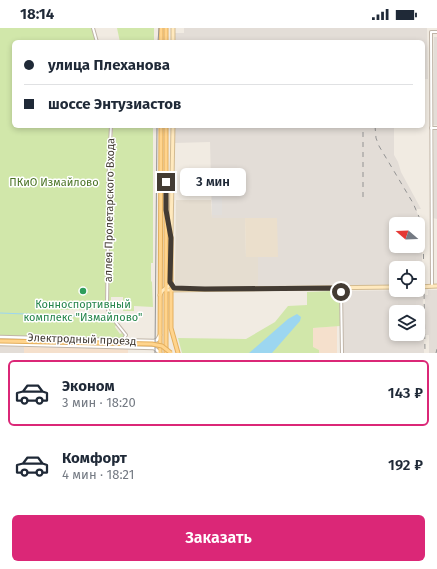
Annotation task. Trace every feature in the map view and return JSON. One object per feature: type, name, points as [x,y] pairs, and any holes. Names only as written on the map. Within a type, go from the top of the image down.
[{"type":"main road","points":[[161,28],[161,40]]},
{"type":"main road","points":[[166,28],[166,40]]},
{"type":"main road","points":[[173,28],[173,40]]},
{"type":"main road","points":[[160,353],[161,128]]},
{"type":"main road","points":[[166,128],[166,352]]},
{"type":"main road","points":[[173,128],[170,298],[171,328],[178,353]]},
{"type":"main road","points":[[166,210],[171,238]]},
{"type":"main road","points":[[166,290],[170,283]]},
{"type":"main road","points":[[170,283],[176,289]]},
{"type":"main road","points":[[425,286],[437,286]]},
{"type":"main road","points":[[160,295],[162,291],[170,289],[389,287]]},
{"type":"main road","points":[[170,298],[176,289]]},
{"type":"main road","points":[[0,342],[157,344],[171,353]]},
{"type":"street","points":[[93,28],[96,40]]},
{"type":"street","points":[[432,286],[431,32],[437,32]]},
{"type":"street","name":"аллея Пролетарского Входа","points":[[111,128],[107,307],[110,315],[126,335],[122,340]]},
{"type":"street","points":[[431,128],[437,128]]},
{"type":"street","points":[[341,288],[342,353]]},
{"type":"street","name":"Электродный проезд","points":[[0,337],[154,341],[157,340],[160,334]]},
{"type":"street","points":[[44,338],[48,340],[45,344]]},
{"type":"street","points":[[85,339],[82,342],[85,346]]},
{"type":"street","name":"Электродный проезд","points":[[0,342],[154,348],[160,353]]},
{"type":"shaded area","points":[[184,28],[427,28],[428,79],[425,79],[425,40],[175,40],[175,33],[184,33]]},
{"type":"shaded area","points":[[434,37],[437,37],[437,125],[433,125]]},
{"type":"shaded area","points":[[175,128],[394,128],[394,155],[401,172],[421,209],[416,209],[418,217],[389,217],[389,253],[422,253],[422,261],[389,261],[389,285],[258,287],[258,257],[277,257],[277,218],[212,218],[210,142],[175,143]]},
{"type":"shaded area","points":[[434,129],[437,129],[437,219],[433,218]]},
{"type":"shaded area","points":[[212,194],[222,194],[222,215],[212,215]]},
{"type":"shaded area","points":[[176,200],[211,200],[212,218],[245,218],[246,257],[258,257],[258,287],[177,287],[175,284]]},
{"type":"shaded area","points":[[245,218],[277,218],[278,257],[246,257]]},
{"type":"shaded area","points":[[389,290],[389,297],[423,297],[423,305],[389,305],[389,341],[424,341],[424,353],[343,353],[342,291]]},
{"type":"shaded area","points":[[428,290],[437,290],[437,353],[429,353],[429,335],[425,335],[425,295],[428,295]]},
{"type":"shaded area","points":[[337,326],[337,353],[319,353],[319,350],[313,348],[313,328]]},
{"type":"shaded area","points":[[0,346],[24,347],[24,353],[0,353]]},
{"type":"shaded area","points":[[24,347],[128,349],[128,353],[24,353]]},
{"type":"green space","name":"ПКиО Измайлово","points":[[0,28],[92,28],[95,40],[12,40],[12,128],[110,128],[105,309],[60,310],[60,316],[103,317],[103,320],[110,318],[116,325],[115,327],[120,334],[122,333],[124,336],[122,339],[97,338],[100,334],[96,338],[60,336],[0,337]]},
{"type":"green space","points":[[117,28],[154,28],[154,40],[120,40]]},
{"type":"green space","points":[[113,128],[153,128],[153,263],[151,263],[151,281],[153,307],[134,306],[134,311],[123,311],[123,297],[111,297],[111,301],[109,301],[110,190]]},
{"type":"green space","points":[[307,292],[340,292],[340,326],[313,328],[313,347],[319,350],[319,353],[182,353],[178,338],[246,339],[275,322],[288,306],[307,305]]},
{"type":"water","points":[[297,314],[301,317],[300,321],[272,353],[249,353],[288,319]]},
{"type":"waterway","points":[[0,313],[102,317]]},
{"type":"tram line","points":[[158,40],[159,28]]},
{"type":"tram line","points":[[155,353],[157,128]]},
{"type":"railway","points":[[363,128],[363,197]]},
{"type":"railway","points":[[375,128],[376,138],[379,146],[413,203],[423,226],[425,353]]},
{"type":"railway","points":[[436,353],[437,349]]},
{"type":"place","name":"Конноспортивный комплекс \"Измайлово\"","points":[[83,291]]},
{"type":"route","points":[[166,182],[166,210],[171,238],[170,282],[174,288],[341,288],[341,292]]}]
